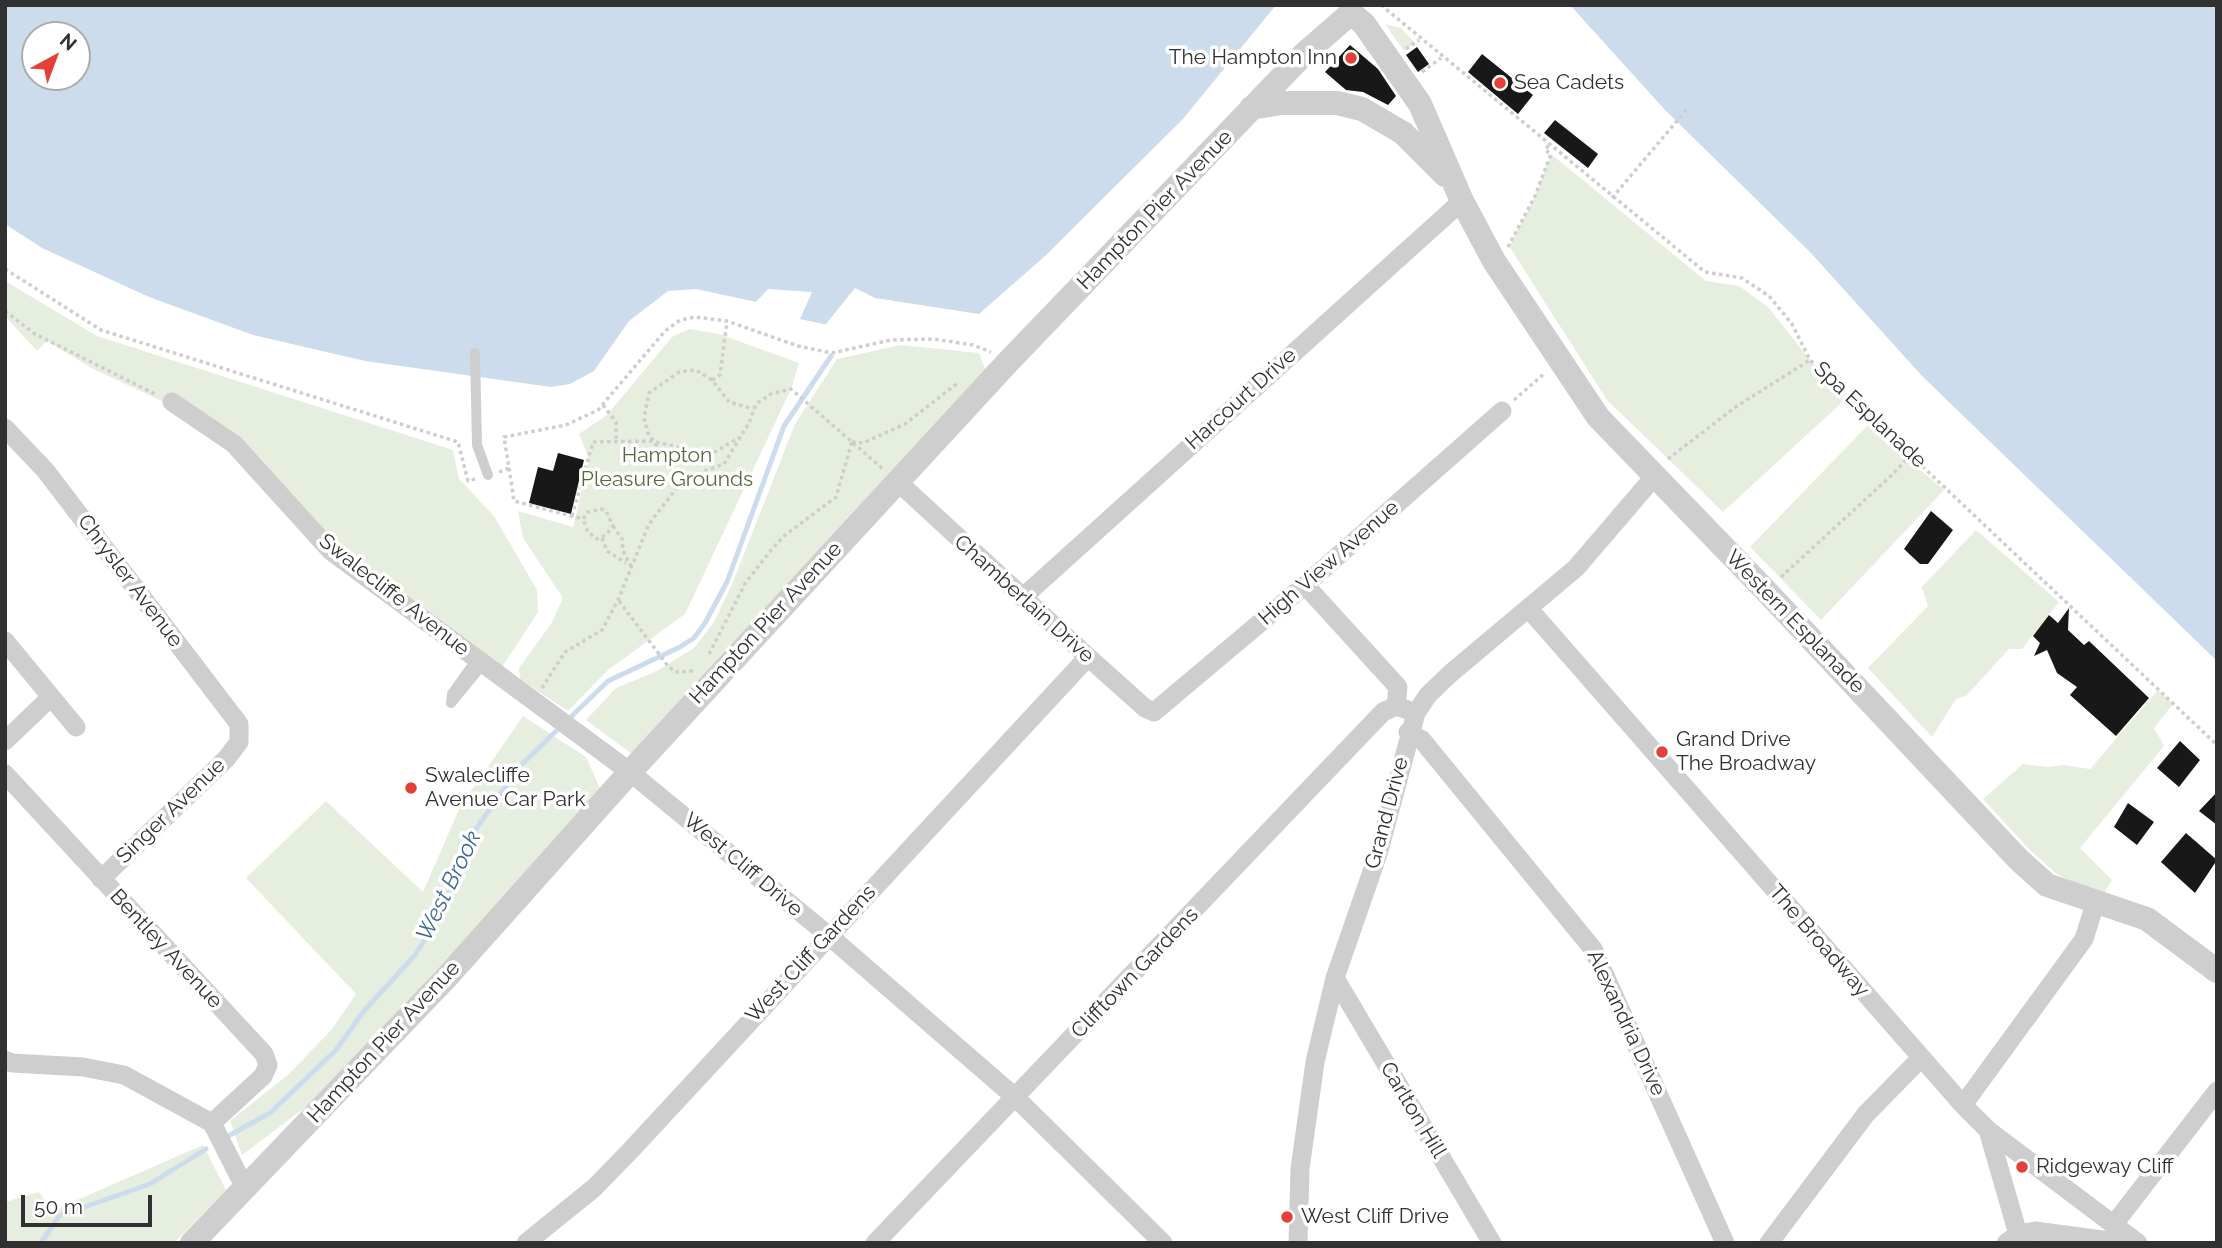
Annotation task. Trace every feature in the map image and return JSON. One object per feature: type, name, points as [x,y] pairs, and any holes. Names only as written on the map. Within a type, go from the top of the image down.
[{"type":"street","name":"Hampton Pier Avenue","points":[[192,1243],[446,978],[630,772],[897,481],[1251,108],[1304,54],[1351,13]]},
{"type":"street","name":"Western Esplanade","points":[[1351,13],[1364,24],[1420,104],[1459,193],[1494,261],[1598,417],[2019,860],[2047,885],[2095,904],[2147,919],[2217,971]]},
{"type":"street","points":[[1301,102],[1304,54]]},
{"type":"street","name":"Western Esplanade","points":[[1251,108],[1301,102],[1337,103],[1362,109],[1395,128],[1459,193]]},
{"type":"street","points":[[1395,128],[1409,121],[1420,104]]},
{"type":"street","name":"Harcourt Drive","points":[[1022,598],[1459,193]]},
{"type":"street","name":"Swalecliffe Avenue","points":[[172,402],[234,444],[331,551],[630,772]]},
{"type":"street","name":"High View Avenue","points":[[1154,712],[1306,585],[1502,411]]},
{"type":"street","name":"Chrysler Avenue","points":[[5,428],[45,470],[239,724],[239,742]]},
{"type":"street","name":"Grand Drive","points":[[1298,1243],[1300,1169],[1315,1062],[1335,978],[1378,854],[1412,722],[1428,695],[1451,673],[1576,568],[1654,477]]},
{"type":"street","name":"Chamberlain Drive","points":[[897,481],[1087,657],[1154,712]]},
{"type":"street","points":[[1306,585],[1398,687],[1396,706],[1412,722]]},
{"type":"street","name":"The Broadway","points":[[1529,609],[1962,1105],[1988,1130],[2126,1233]]},
{"type":"street","points":[[5,640],[76,727]]},
{"type":"street","name":"West Cliff Gardens","points":[[526,1243],[594,1188],[630,1152],[1087,657]]},
{"type":"street","points":[[5,741],[51,697]]},
{"type":"street","name":"Clifftown Gardens","points":[[875,1243],[1383,712],[1396,706]]},
{"type":"street","name":"Alexandria Drive","points":[[1412,722],[1422,740],[1593,949],[1725,1243]]},
{"type":"street","name":"Singer Avenue","points":[[102,879],[226,758],[239,742]]},
{"type":"street","name":"West Cliff Drive","points":[[630,772],[828,935],[1016,1098],[1163,1243]]},
{"type":"street","name":"Bentley Avenue","points":[[5,774],[264,1054],[268,1065],[263,1076],[212,1123]]},
{"type":"street","points":[[1962,1105],[2084,939],[2095,904]]},
{"type":"street","name":"Carlton Hill","points":[[1335,978],[1492,1243]]},
{"type":"street","points":[[1769,1243],[1866,1114],[1921,1058]]},
{"type":"street","points":[[7,1063],[83,1067],[124,1075],[212,1123],[245,1188]]},
{"type":"street","points":[[1988,1130],[2012,1238],[2035,1231],[2117,1241],[2126,1233],[2217,1091]]},
{"type":"lane","points":[[475,353],[477,445],[488,475]]},
{"type":"path","name":"Spa Esplanade","points":[[1381,5],[1705,272],[1742,278],[1769,296],[1792,324],[1810,360],[1912,453],[2217,746]]},
{"type":"path","points":[[1612,198],[1687,109]]},
{"type":"path","points":[[1494,261],[1513,243],[1535,197],[1551,154],[1545,150],[1549,145]]},
{"type":"path","points":[[5,269],[101,330],[458,442],[468,481],[509,468]]},
{"type":"path","points":[[5,311],[35,334],[172,402]]},
{"type":"path","points":[[583,519],[514,501],[504,437],[566,425],[602,405],[665,331],[680,320],[695,317],[727,321],[797,346],[832,353],[891,340],[934,339],[973,345],[990,351],[980,358]]},
{"type":"path","points":[[712,380],[720,375],[727,321]]},
{"type":"path","points":[[1654,477],[1667,460],[1737,406],[1810,360]]},
{"type":"path","points":[[1502,411],[1559,362]]},
{"type":"path","points":[[676,489],[677,475],[651,440],[644,418],[649,393],[679,372],[696,370],[712,380],[729,402],[753,409]]},
{"type":"path","points":[[852,442],[863,443],[905,424],[964,379]]},
{"type":"path","points":[[540,706],[565,652],[602,630],[618,600],[629,565],[649,524],[676,489],[694,475],[724,464],[753,409],[771,394],[791,390],[897,481]]},
{"type":"path","points":[[602,405],[617,422],[616,439]]},
{"type":"path","points":[[572,516],[593,442],[616,439],[651,440],[675,446],[703,459],[741,436]]},
{"type":"path","points":[[704,662],[746,582],[784,536],[836,497],[852,442]]},
{"type":"path","points":[[1766,591],[1894,473],[1912,453]]},
{"type":"path","points":[[583,519],[588,512],[601,509],[606,511],[621,539],[629,565]]},
{"type":"path","points":[[583,519],[587,532],[597,539],[602,538],[613,526]]},
{"type":"path","points":[[602,538],[607,551],[629,565]]},
{"type":"path","points":[[618,600],[675,672],[694,672],[699,667]]},
{"type":"green space","points":[[1385,24],[1401,28],[1415,43],[1404,51]]},
{"type":"green space","points":[[1551,154],[1706,281],[1739,286],[1768,307],[1810,360],[1849,396],[1723,512],[1607,400],[1509,246],[1535,197]]},
{"type":"green space","points":[[5,281],[97,336],[453,450],[459,479],[494,516],[537,590],[538,612],[497,675],[331,551],[194,416],[93,369],[47,341],[37,351],[5,316]]},
{"type":"green space","name":"Hampton Pleasure Grounds","points":[[689,329],[719,334],[799,363],[791,389],[685,614],[608,670],[568,711],[520,679],[519,668],[551,624],[563,598],[523,538],[518,511],[573,527],[589,459],[579,434],[607,415],[672,337]]},
{"type":"green space","points":[[900,345],[979,353],[986,371],[636,757],[586,720],[616,688],[657,671],[694,648],[714,622],[733,582],[795,424],[837,359]]},
{"type":"green space","points":[[1868,425],[1944,490],[1821,620],[1750,547]]},
{"type":"green space","points":[[1976,530],[2059,602],[2022,649],[2009,649],[1966,696],[1956,699],[1932,737],[1868,668],[1928,606],[1922,587]]},
{"type":"green space","points":[[2158,690],[2173,704],[2154,728],[2164,746],[2080,848],[2112,880],[2105,892],[2093,892],[2058,875],[2031,851],[1983,799],[2023,764],[2090,769]]},
{"type":"green space","points":[[523,716],[586,757],[602,793],[387,1032],[307,1106],[242,1155],[230,1121],[289,1074],[332,1029],[356,994],[246,878],[326,801],[423,892],[460,807]]},
{"type":"green space","points":[[203,1145],[226,1190],[174,1243],[5,1243],[5,1202],[39,1192],[52,1211]]},
{"type":"water","points":[[5,5],[1276,5],[1183,119],[1044,257],[979,314],[875,298],[855,288],[826,324],[823,324],[800,319],[812,292],[768,289],[756,302],[696,289],[668,291],[629,321],[594,371],[570,384],[551,387],[365,361],[253,335],[149,297],[42,248],[5,224]]},
{"type":"water","points":[[1570,5],[2217,5],[2217,661],[1922,376],[1810,252],[1665,110]]},
{"type":"building","name":"The Hampton Inn","points":[[1350,45],[1378,69],[1396,96],[1388,105],[1363,92],[1346,90],[1325,72]]},
{"type":"building","points":[[1417,47],[1429,64],[1418,72],[1406,55]]},
{"type":"building","name":"Sea Cadets","points":[[1482,54],[1533,95],[1518,114],[1468,72]]},
{"type":"building","points":[[1555,120],[1598,154],[1588,168],[1544,133]]},
{"type":"building","points":[[558,453],[584,460],[571,514],[529,503],[538,467],[553,471]]},
{"type":"building","points":[[1931,511],[1953,530],[1928,564],[1920,564],[1904,549]]},
{"type":"building","points":[[2069,608],[2068,630],[2084,645],[2089,641],[2149,698],[2116,736],[2070,695],[2077,687],[2057,673],[2047,650],[2034,656],[2040,643],[2033,636],[2049,615],[2058,623]]},
{"type":"building","points":[[2180,741],[2200,760],[2179,787],[2157,768]]},
{"type":"building","points":[[2217,792],[2217,825],[2199,811]]},
{"type":"building","points":[[2128,803],[2154,822],[2137,845],[2114,827]]},
{"type":"building","points":[[2186,833],[2217,860],[2195,893],[2161,862]]},
{"type":"waterway","name":"West Brook","points":[[230,1135],[270,1113],[336,1050],[364,1011],[415,955],[438,919],[476,829],[519,767],[608,681],[694,638],[727,582],[784,426],[831,356]]},
{"type":"waterway","name":"West Brook","points":[[41,1243],[59,1216],[150,1184],[206,1149]]},
{"type":"place","name":"The Hampton Inn","points":[[1351,58]]},
{"type":"place","name":"Sea Cadets","points":[[1500,83]]},
{"type":"place","name":"Grand Drive The Broadway","points":[[1662,752]]},
{"type":"place","name":"Swalecliffe Avenue Car Park","points":[[411,788]]},
{"type":"place","name":"Ridgeway Cliff","points":[[2022,1167]]},
{"type":"place","name":"West Cliff Drive","points":[[1287,1217]]}]
